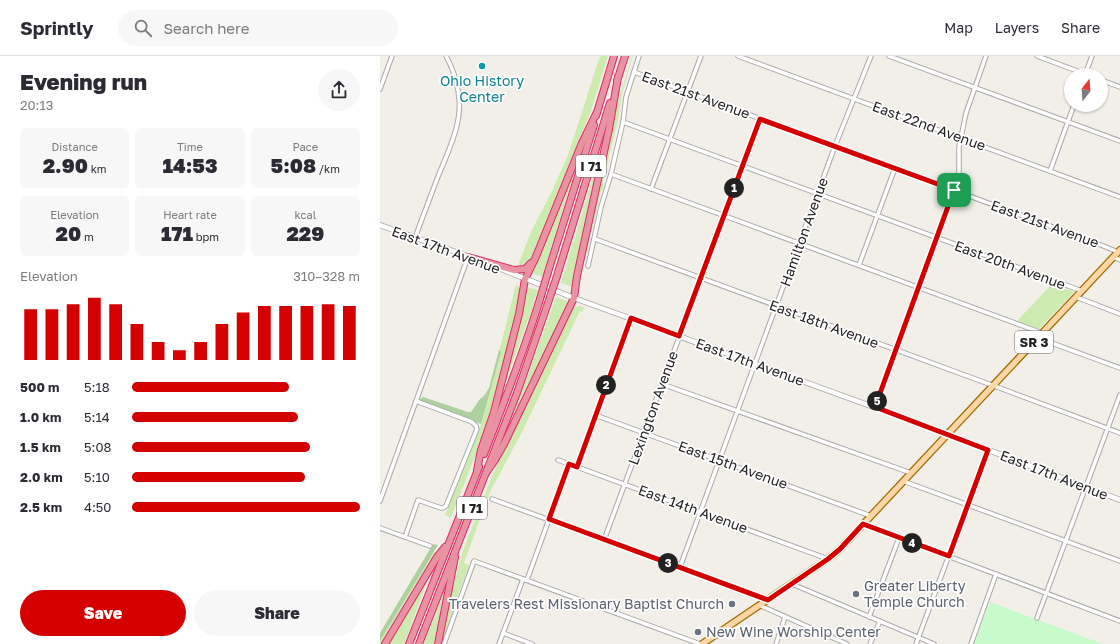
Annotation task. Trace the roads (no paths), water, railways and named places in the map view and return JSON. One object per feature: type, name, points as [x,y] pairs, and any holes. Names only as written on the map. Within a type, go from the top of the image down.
[{"type":"highway","name":"I 71","points":[[409,644],[507,394],[532,324],[591,136],[614,56]]},
{"type":"highway","name":"I 71","points":[[419,644],[517,393],[557,276],[625,56]]},
{"type":"highway","points":[[486,473],[504,444],[574,298],[577,276],[609,129],[618,77]]},
{"type":"highway","points":[[477,470],[481,450],[495,406],[519,314],[525,279],[535,259],[582,143],[597,112]]},
{"type":"highway","points":[[468,257],[519,270],[525,269],[535,259]]},
{"type":"highway","points":[[385,644],[437,557],[450,540]]},
{"type":"highway","points":[[438,644],[458,544]]},
{"type":"main road","name":"SR 3","points":[[703,644],[792,584],[840,549],[1119,251]]},
{"type":"street","points":[[380,89],[392,56]]},
{"type":"street","points":[[415,238],[458,123],[459,104],[456,82],[450,62],[446,56]]},
{"type":"street","points":[[588,266],[601,207],[611,174],[623,122],[626,97],[639,56]]},
{"type":"street","points":[[652,189],[701,56]]},
{"type":"street","name":"East 22nd Avenue","points":[[738,56],[1120,197]]},
{"type":"street","name":"Hamilton Avenue","points":[[680,568],[835,146],[871,56]]},
{"type":"street","points":[[889,56],[1120,141]]},
{"type":"street","points":[[875,407],[954,190],[959,174],[960,138],[966,112],[986,56]]},
{"type":"street","points":[[1037,56],[1068,68]]},
{"type":"street","points":[[1088,68],[1092,56]]},
{"type":"street","name":"East 21st Avenue","points":[[634,72],[1119,251]]},
{"type":"street","points":[[1108,83],[1120,87]]},
{"type":"street","points":[[1050,171],[1072,112]]},
{"type":"street","name":"Lexington Avenue","points":[[604,540],[760,119]]},
{"type":"street","name":"East 20th Avenue","points":[[623,122],[1082,291]]},
{"type":"street","points":[[859,265],[895,168]]},
{"type":"street","points":[[611,174],[918,287],[1120,368]]},
{"type":"street","name":"East 17th Avenue","points":[[380,225],[574,298],[875,407],[1120,500]]},
{"type":"street","name":"East 18th Avenue","points":[[595,239],[1120,433]]},
{"type":"street","points":[[380,501],[468,257]]},
{"type":"street","name":"East 21st Avenue","points":[[1113,257],[1120,260]]},
{"type":"street","name":"East 20th Avenue","points":[[1076,297],[1120,314]]},
{"type":"street","points":[[577,467],[631,318]]},
{"type":"street","points":[[662,384],[911,473]]},
{"type":"street","points":[[1037,618],[1120,395]]},
{"type":"street","points":[[405,537],[418,500],[441,508],[446,506],[477,429],[472,422],[416,401]]},
{"type":"street","name":"East 15th Avenue","points":[[595,415],[871,516]]},
{"type":"street","points":[[916,644],[988,450]]},
{"type":"street","name":"East 14th Avenue","points":[[558,460],[828,559]]},
{"type":"street","points":[[499,644],[549,519],[569,464]]},
{"type":"street","points":[[904,481],[1120,561]]},
{"type":"street","points":[[492,499],[768,600]]},
{"type":"street","points":[[863,524],[1120,621]]},
{"type":"street","points":[[380,528],[430,546]]},
{"type":"street","points":[[869,617],[899,538]]},
{"type":"street","points":[[444,644],[474,561],[703,644]]},
{"type":"street","points":[[971,644],[996,574]]},
{"type":"street","points":[[792,584],[934,644]]},
{"type":"street","points":[[759,605],[847,644]]},
{"type":"street","points":[[776,644],[785,617]]},
{"type":"street","points":[[870,644],[880,621]]},
{"type":"street","points":[[503,633],[532,644]]},
{"type":"place","name":"Ohio History Center","points":[[482,66]]},
{"type":"place","name":"Greater Liberty Temple Church","points":[[856,594]]},
{"type":"place","name":"Travelers Rest Missionary Baptist Church","points":[[732,604]]},
{"type":"place","name":"New Wine Worship Center","points":[[698,632]]}]
